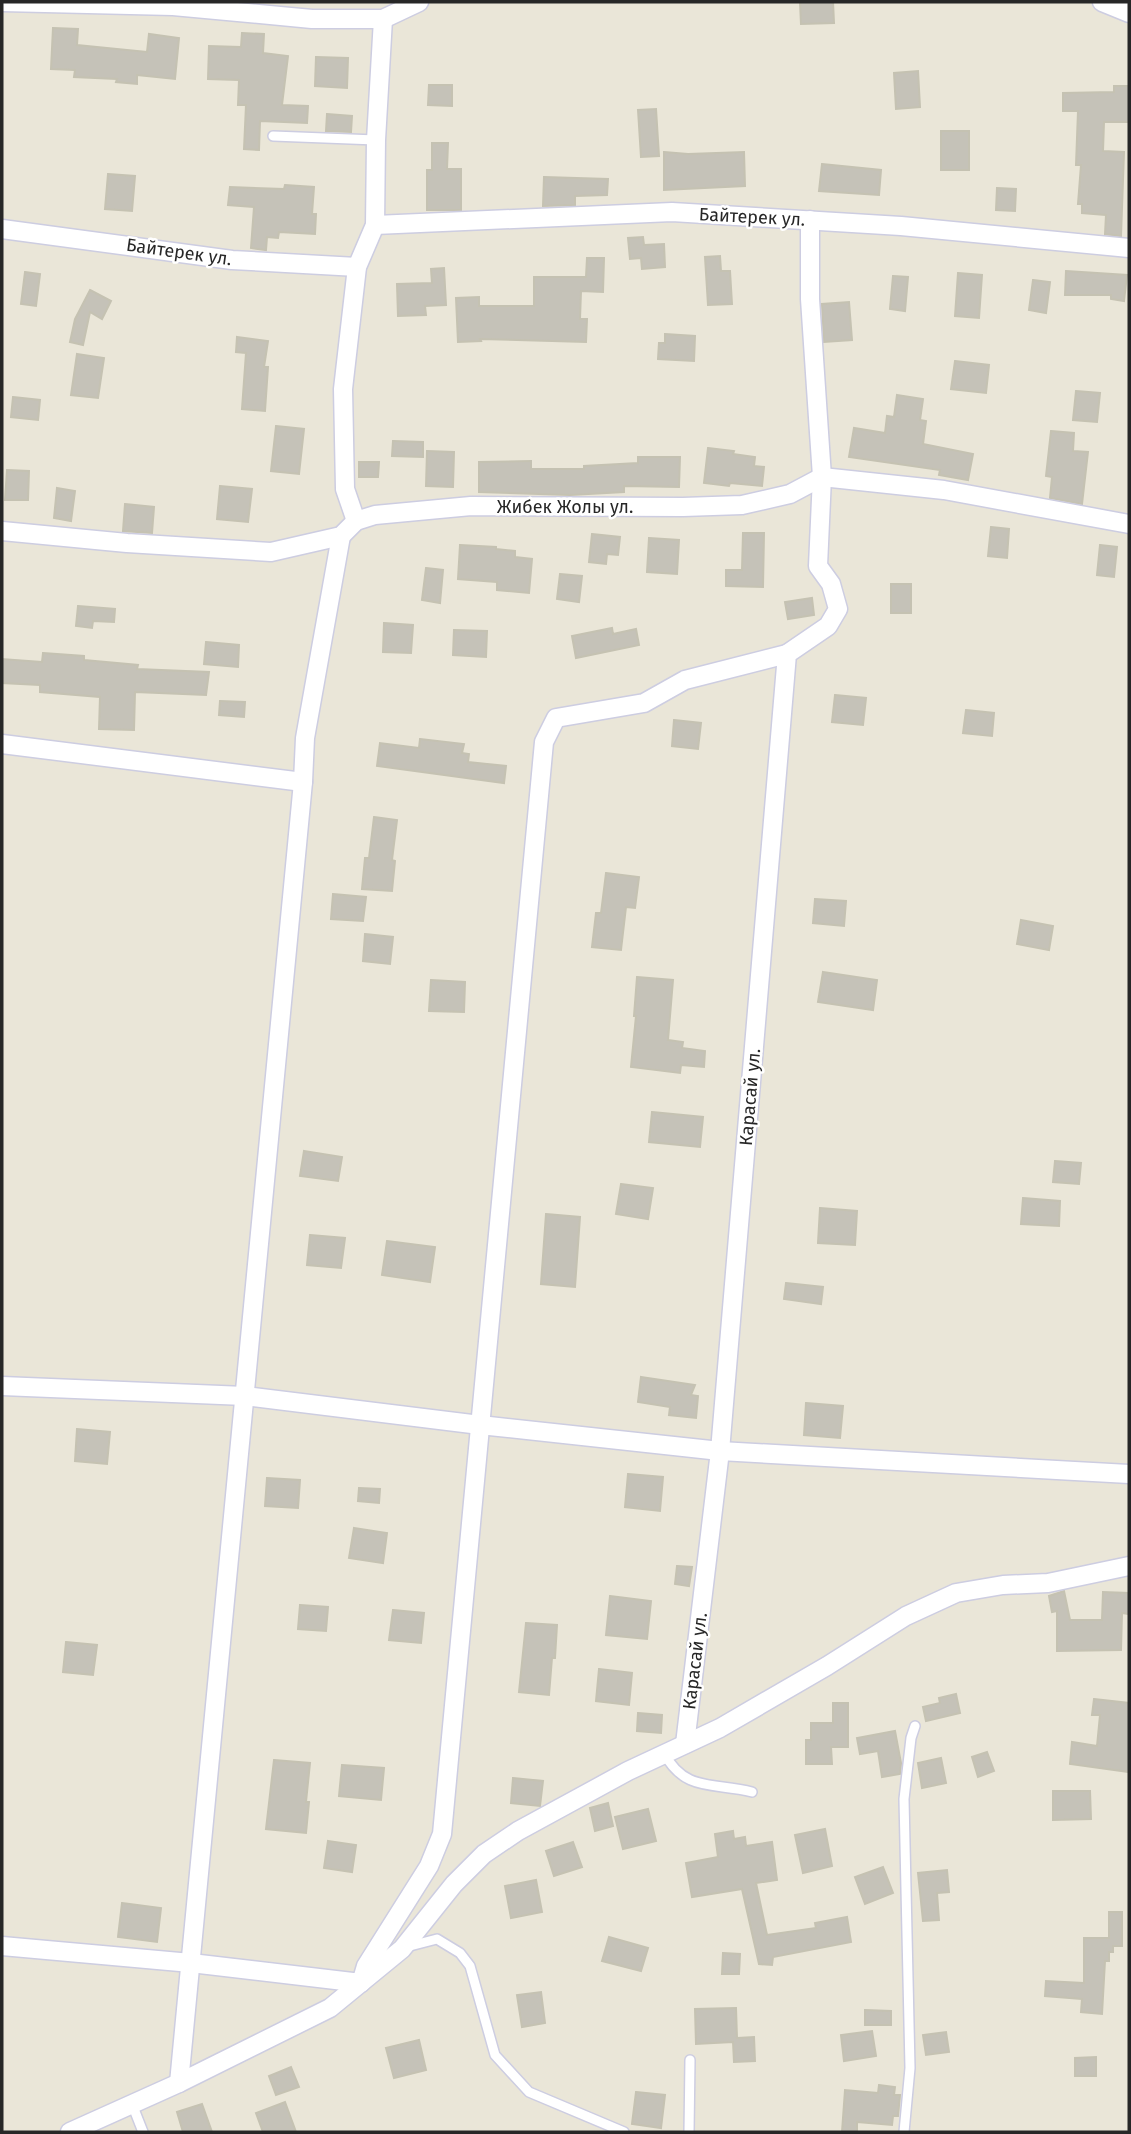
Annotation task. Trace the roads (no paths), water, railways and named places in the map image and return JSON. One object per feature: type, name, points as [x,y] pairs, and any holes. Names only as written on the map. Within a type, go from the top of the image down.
[{"type":"street","points":[[2,2],[173,6],[312,19],[383,19],[419,2]]},
{"type":"street","points":[[1102,2],[1129,13]]},
{"type":"street","points":[[2,531],[127,543],[271,552],[341,536],[356,521],[345,489],[343,389],[357,267],[374,225],[383,19]]},
{"type":"street","name":"Байтерек ул.","points":[[374,225],[672,212],[901,226],[1129,248]]},
{"type":"street","points":[[361,1983],[366,1966],[429,1866],[442,1834],[544,742],[556,718],[644,703],[685,680],[787,654],[828,626],[838,609],[831,584],[818,566],[822,477],[810,299],[810,220]]},
{"type":"street","name":"Байтерек ул.","points":[[2,229],[232,260],[357,267]]},
{"type":"street","points":[[822,477],[944,490],[1129,524]]},
{"type":"street","name":"Жибек Жолы ул.","points":[[356,521],[375,514],[471,506],[742,505],[790,494],[822,477]]},
{"type":"street","points":[[179,2083],[303,782],[305,738],[341,536]]},
{"type":"street","name":"Карасай ул.","points":[[685,1744],[720,1451],[787,654]]},
{"type":"street","points":[[2,744],[303,782]]},
{"type":"street","points":[[2,1386],[245,1396],[720,1451],[1129,1474]]},
{"type":"street","points":[[70,2132],[179,2083],[330,2008],[402,1949],[453,1884],[484,1854],[518,1831],[768,1701],[906,1616],[956,1593],[1003,1585],[1048,1583],[1129,1566]]},
{"type":"street","points":[[2,1946],[191,1963],[361,1983]]},
{"type":"lane","points":[[273,136],[376,140]]},
{"type":"lane","points":[[904,2132],[910,2067],[904,1799],[911,1738],[915,1726]]},
{"type":"lane","points":[[664,1753],[671,1766],[701,1785],[751,1792]]},
{"type":"lane","points":[[402,1949],[437,1939],[460,1953],[470,1966],[495,2055],[530,2092],[624,2132]]},
{"type":"lane","points":[[689,2132],[690,2060]]},
{"type":"lane","points":[[132,2104],[143,2132]]}]
